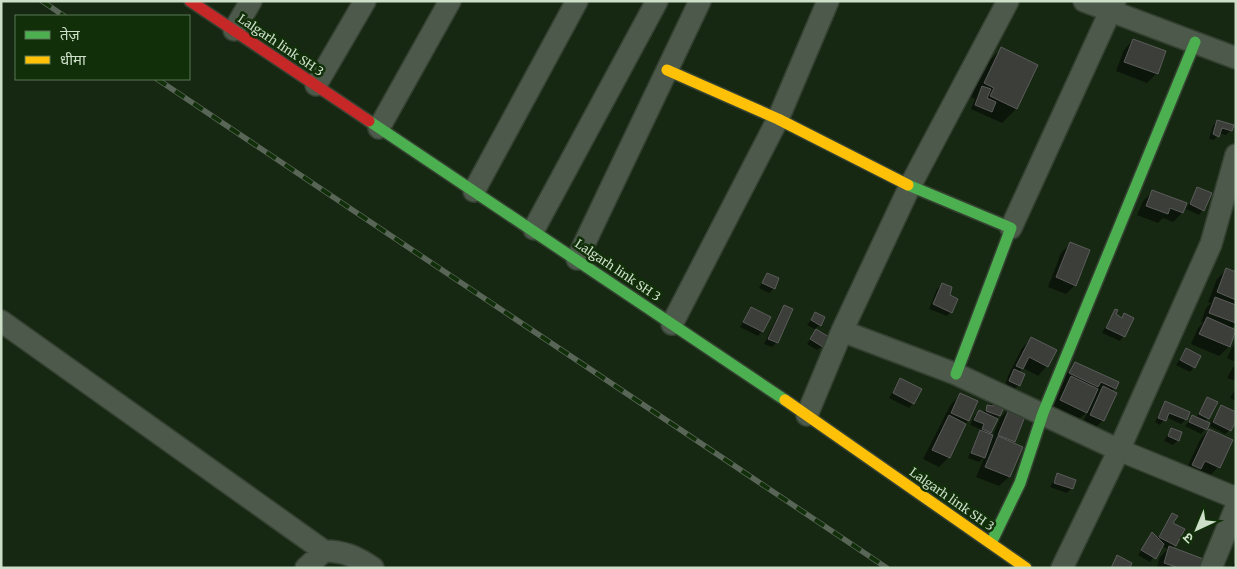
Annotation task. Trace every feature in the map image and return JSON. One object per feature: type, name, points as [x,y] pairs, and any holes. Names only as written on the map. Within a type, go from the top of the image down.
[{"type":"street","name":"Lalgarh link SH 3","points":[[190,1],[577,259],[807,415],[1026,568]]},
{"type":"street","points":[[234,30],[251,1]]},
{"type":"street","points":[[316,85],[365,1]]},
{"type":"street","points":[[379,128],[450,1]]},
{"type":"street","points":[[474,191],[577,1]]},
{"type":"street","points":[[534,230],[657,1]]},
{"type":"street","points":[[577,259],[700,1]]},
{"type":"street","points":[[672,324],[778,119],[828,1]]},
{"type":"street","points":[[807,415],[842,331],[910,186],[1008,1]]},
{"type":"street","points":[[1084,1],[1113,6],[1236,58]]},
{"type":"street","points":[[956,374],[1010,228],[1060,125],[1113,6]]},
{"type":"street","points":[[991,543],[1020,483],[1043,413],[1195,42]]},
{"type":"street","points":[[667,70],[778,119],[910,186],[1010,228]]},
{"type":"street","points":[[1062,568],[1119,450],[1212,244],[1236,155]]},
{"type":"street","points":[[1,321],[324,551],[339,551],[358,558],[373,568]]},
{"type":"street","points":[[842,331],[956,374],[1119,450],[1236,498]]},
{"type":"street","points":[[1211,568],[1236,507]]},
{"type":"street","points":[[306,568],[324,551]]},
{"type":"building","points":[[1133,39],[1166,51],[1158,74],[1124,62]]},
{"type":"building","points":[[1001,47],[1038,65],[1017,109],[990,96],[994,88],[984,83]]},
{"type":"building","points":[[982,86],[991,89],[987,98],[996,102],[992,112],[975,105]]},
{"type":"building","points":[[1217,120],[1234,125],[1232,131],[1222,128],[1219,137],[1213,134]]},
{"type":"building","points":[[1197,187],[1212,193],[1204,211],[1190,204]]},
{"type":"building","points":[[1152,190],[1187,203],[1183,213],[1170,208],[1168,214],[1146,206]]},
{"type":"building","points":[[1070,242],[1090,250],[1076,286],[1056,277]]},
{"type":"building","points":[[1226,268],[1236,272],[1236,300],[1217,292]]},
{"type":"building","points":[[767,273],[779,278],[775,289],[762,283]]},
{"type":"building","points":[[942,283],[952,287],[950,295],[958,299],[952,313],[933,304]]},
{"type":"building","points":[[1215,297],[1236,305],[1236,323],[1209,313]]},
{"type":"building","points":[[784,305],[793,309],[778,343],[768,339]]},
{"type":"building","points":[[751,307],[771,317],[763,332],[743,322]]},
{"type":"building","points":[[1115,309],[1118,310],[1116,314],[1122,318],[1124,313],[1134,318],[1125,337],[1106,328]]},
{"type":"building","points":[[815,312],[825,317],[821,326],[811,320]]},
{"type":"building","points":[[1207,317],[1236,330],[1230,347],[1199,334]]},
{"type":"building","points":[[816,329],[829,337],[823,347],[810,339]]},
{"type":"building","points":[[1031,337],[1057,350],[1048,367],[1029,357],[1023,369],[1016,366]]},
{"type":"building","points":[[1186,348],[1201,356],[1195,368],[1180,360]]},
{"type":"building","points":[[1075,362],[1119,382],[1116,389],[1101,382],[1098,387],[1069,373]]},
{"type":"building","points":[[1014,369],[1025,374],[1020,386],[1009,381]]},
{"type":"building","points":[[1071,376],[1098,389],[1087,413],[1060,400]]},
{"type":"building","points":[[900,378],[922,389],[914,404],[893,393]]},
{"type":"building","points":[[1103,386],[1117,393],[1104,421],[1090,415]]},
{"type":"building","points":[[960,393],[978,401],[969,421],[951,413]]},
{"type":"building","points":[[1207,397],[1218,402],[1209,419],[1199,414]]},
{"type":"building","points":[[996,399],[1005,405],[1000,416],[986,411],[987,405],[993,406]]},
{"type":"building","points":[[1165,401],[1190,412],[1187,420],[1169,413],[1166,421],[1158,418]]},
{"type":"building","points":[[1221,405],[1236,412],[1236,421],[1231,431],[1213,422]]},
{"type":"building","points":[[1010,407],[1026,414],[1015,442],[998,435]]},
{"type":"building","points":[[979,410],[998,419],[991,433],[982,429],[984,424],[974,420]]},
{"type":"building","points":[[949,415],[966,424],[950,458],[932,450]]},
{"type":"building","points":[[1192,415],[1210,423],[1207,430],[1189,422]]},
{"type":"building","points":[[1171,428],[1182,432],[1179,441],[1168,436]]},
{"type":"building","points":[[1209,429],[1233,440],[1220,468],[1205,461],[1201,469],[1192,465]]},
{"type":"building","points":[[980,430],[993,435],[985,458],[971,453]]},
{"type":"building","points":[[998,436],[1023,447],[1010,477],[985,467]]},
{"type":"building","points":[[1057,473],[1076,480],[1073,489],[1054,483]]},
{"type":"building","points":[[1172,513],[1178,516],[1173,523],[1185,529],[1176,546],[1159,537]]},
{"type":"building","points":[[1152,532],[1164,544],[1156,559],[1141,550]]},
{"type":"building","points":[[1169,546],[1206,560],[1203,568],[1179,568],[1164,563]]},
{"type":"building","points":[[1117,555],[1132,563],[1130,568],[1111,568]]},
{"type":"railway","points":[[42,1],[63,15]]},
{"type":"railway","points":[[158,80],[887,568]]},
{"type":"traffic: fast","points":[[991,543],[1020,483],[1043,413],[1195,42]]},
{"type":"traffic: fast","points":[[369,121],[785,400]]},
{"type":"traffic: fast","points":[[908,185],[1011,228],[956,374]]},
{"type":"traffic: slow","points":[[667,70],[778,119],[908,185]]},
{"type":"traffic: slow","points":[[785,400],[1026,568]]},
{"type":"traffic: jam","points":[[190,1],[369,121]]}]
